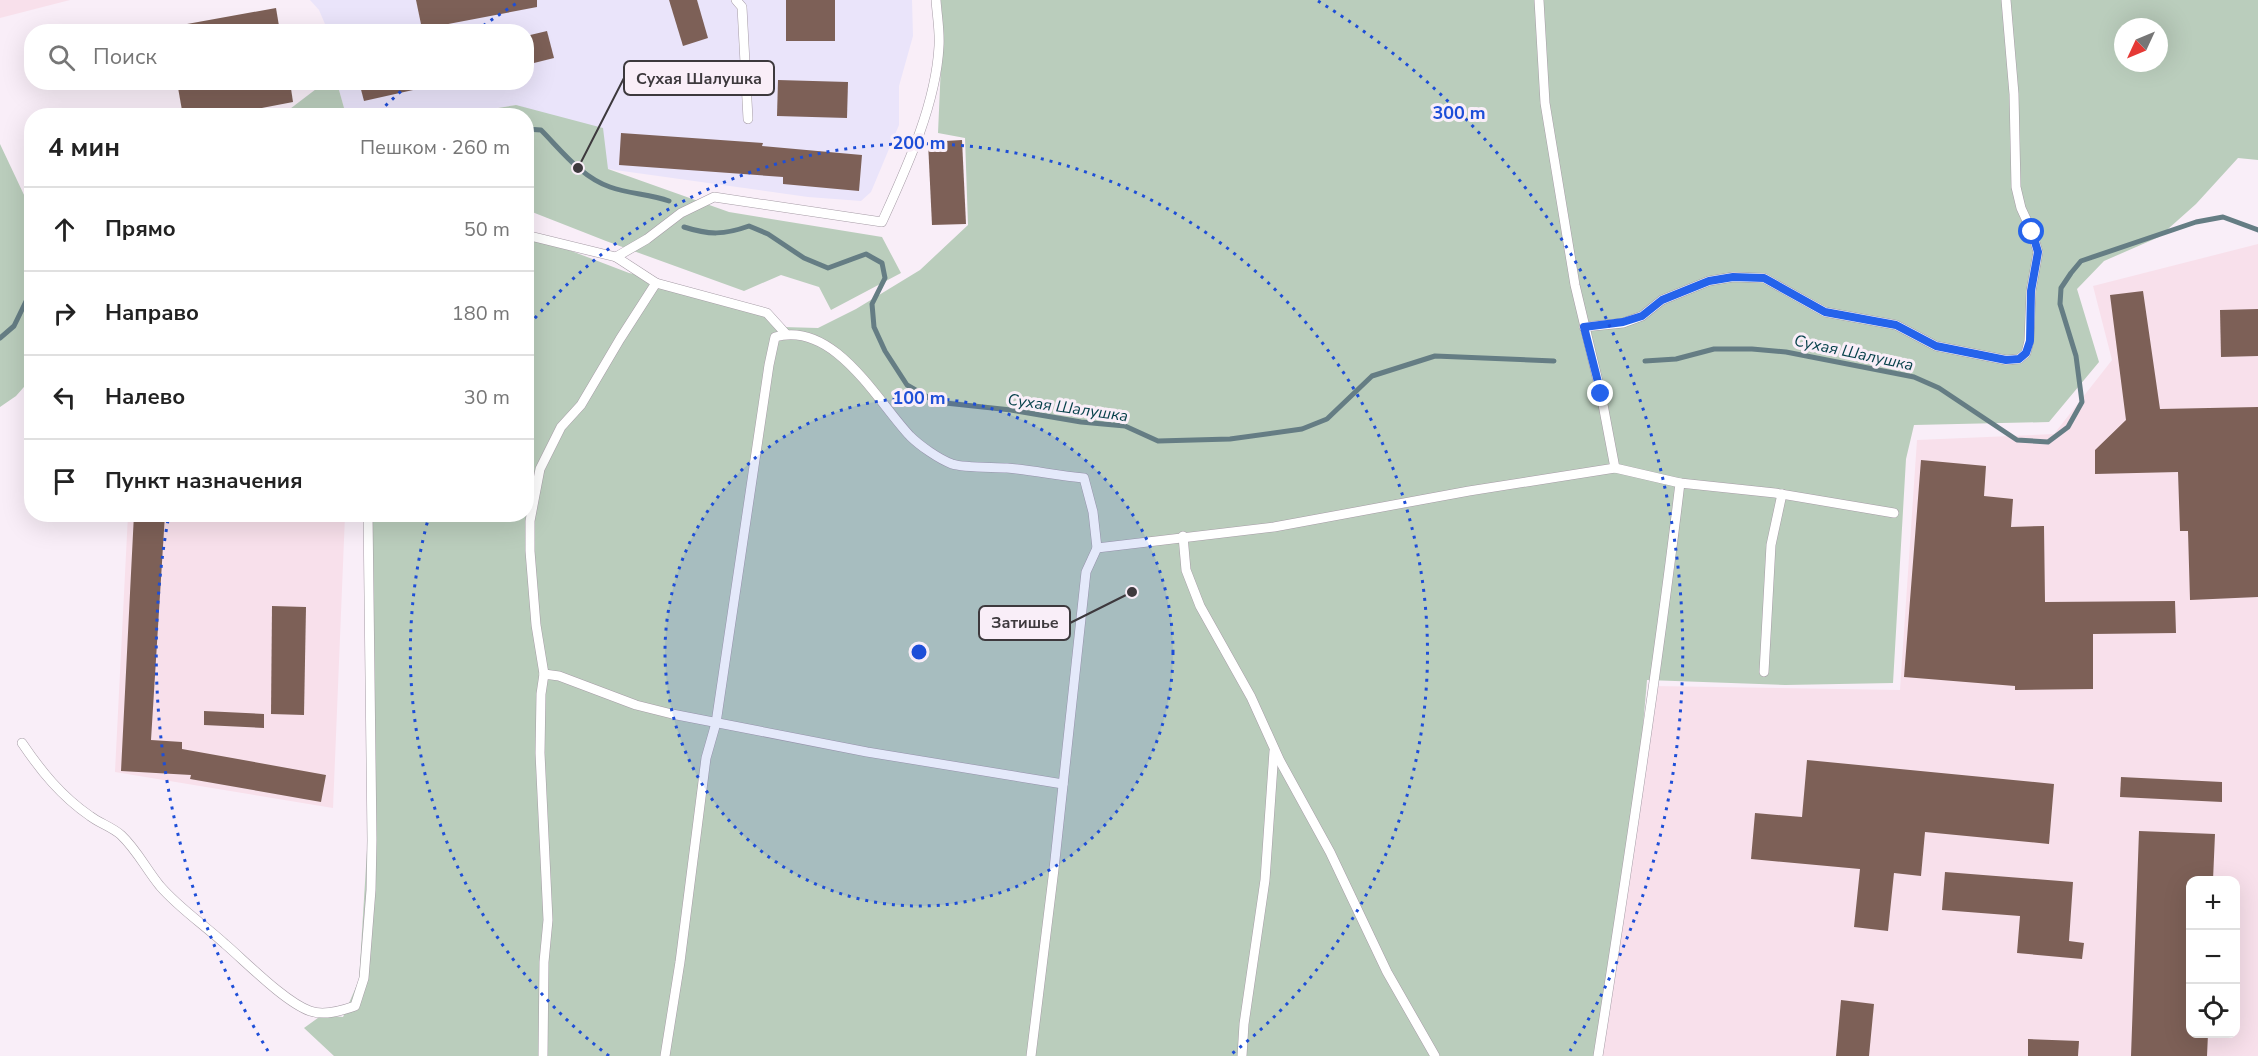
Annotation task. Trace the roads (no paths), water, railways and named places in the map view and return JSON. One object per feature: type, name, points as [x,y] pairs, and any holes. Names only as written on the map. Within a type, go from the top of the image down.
[{"type":"lane","points":[[736,0],[742,7],[748,119]]},
{"type":"lane","points":[[616,257],[647,239],[681,213],[714,197],[882,222],[912,154],[933,84],[939,46],[936,0]]},
{"type":"lane","points":[[1539,0],[1545,103],[1575,285],[1601,394],[1615,468]]},
{"type":"lane","points":[[1584,327],[1623,322],[1642,316],[1662,300],[1709,281],[1733,277],[1764,278],[1825,312],[1896,325],[1936,346],[2006,360],[2019,359],[2026,353],[2030,341],[2031,291],[2038,252],[2021,208],[2016,187],[2014,94],[2006,0]]},
{"type":"lane","points":[[534,237],[616,257],[656,284],[767,313],[786,334]]},
{"type":"lane","points":[[534,500],[540,469],[561,427],[581,405],[656,284]]},
{"type":"lane","points":[[665,1056],[680,962],[704,769],[716,723],[769,365],[775,337],[786,334],[814,338],[840,357],[866,380],[911,437],[953,464],[1011,468],[1084,478],[1094,512],[1097,548],[1086,572],[1031,1056]]},
{"type":"lane","points":[[1097,548],[1274,526],[1469,491],[1615,468],[1680,483],[1782,494],[1894,513]]},
{"type":"lane","points":[[1598,1056],[1635,819],[1680,483]]},
{"type":"lane","points":[[1764,672],[1771,545],[1782,494]]},
{"type":"lane","points":[[22,743],[41,771],[65,797],[91,818],[120,834],[182,910],[217,937],[295,1005],[313,1013],[337,1012],[355,1006],[364,978],[372,880],[368,522]]},
{"type":"lane","points":[[530,522],[536,625],[544,674],[540,753],[548,920],[544,962],[543,1056]]},
{"type":"lane","points":[[1183,536],[1186,570],[1200,606],[1251,697],[1275,749],[1330,852],[1387,972],[1435,1056]]},
{"type":"lane","points":[[544,674],[580,683],[636,705],[716,723],[867,752],[1063,784]]},
{"type":"lane","points":[[1242,1056],[1244,1024],[1265,880],[1275,749]]},
{"type":"waterway","name":"Сухая Шалушка","points":[[534,130],[541,130],[572,162],[600,183],[669,201]]},
{"type":"waterway","name":"Сухая Шалушка","points":[[1645,361],[1676,359],[1714,349],[1752,349],[1786,352],[1914,377],[1939,388],[2017,440],[2048,442],[2068,427],[2082,402],[2076,356],[2060,304],[2061,288],[2081,261],[2196,222],[2223,217],[2258,230]]},
{"type":"waterway","name":"Сухая Шалушка","points":[[684,227],[716,233],[749,226],[768,234],[804,258],[828,268],[866,254],[882,263],[885,278],[872,304],[874,327],[885,351],[907,385],[936,402],[1125,426],[1158,441],[1230,439],[1302,429],[1327,419],[1372,376],[1435,356],[1554,361]]},
{"type":"waterway","name":"Сухая Шалушка","points":[[0,338],[14,326],[24,305]]},
{"type":"place","name":"Сухая Шалушка","points":[[578,168]]},
{"type":"place","name":"Затишье","points":[[1132,592]]}]
